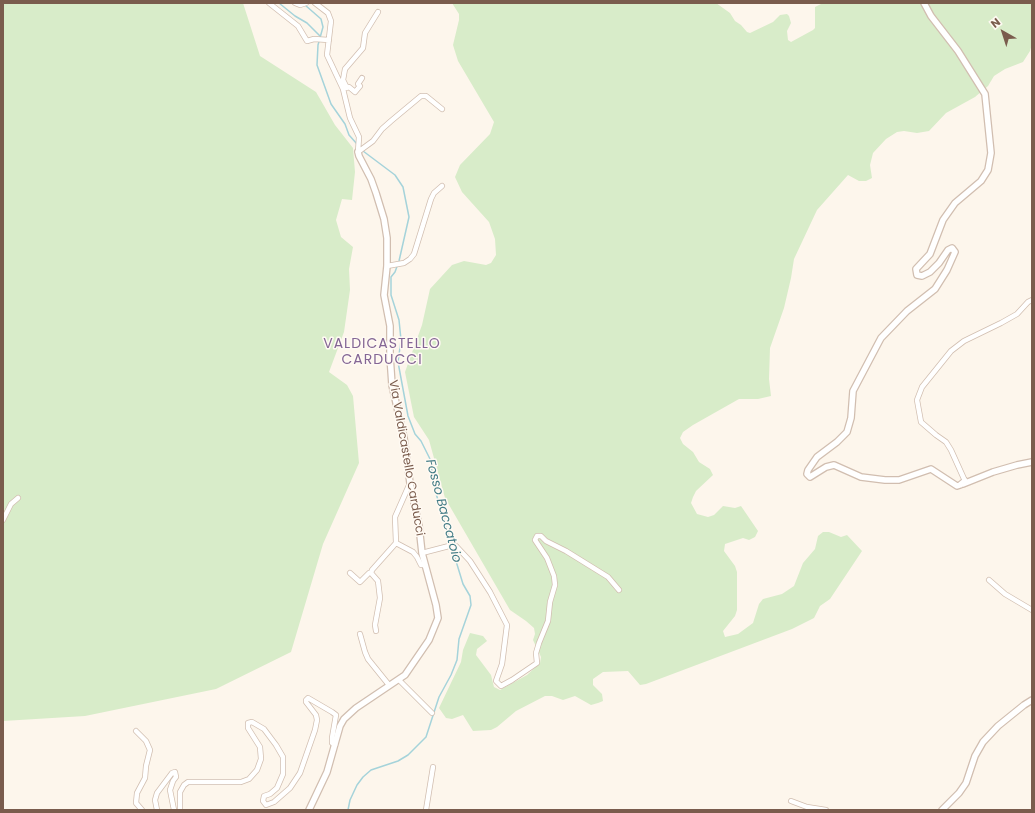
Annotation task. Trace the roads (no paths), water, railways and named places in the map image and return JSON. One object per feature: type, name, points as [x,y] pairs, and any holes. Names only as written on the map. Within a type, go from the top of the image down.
[{"type":"street","points":[[269,3],[298,26],[307,41],[314,39],[327,40]]},
{"type":"street","points":[[295,3],[300,5],[305,4]]},
{"type":"street","name":"Via Valdicastello Carducci","points":[[309,810],[327,772],[340,726],[349,713],[405,675],[422,653],[438,618],[422,553],[419,526],[410,483],[404,438],[392,385],[390,326],[384,295],[387,266],[387,238],[384,219],[371,179],[359,156],[359,137],[350,118],[344,88],[327,55],[327,40],[331,21],[328,13],[315,3]]},
{"type":"street","points":[[924,3],[931,16],[958,51],[985,94],[991,154],[988,170],[980,181],[955,203],[943,220],[930,254],[916,269],[917,275],[922,276],[930,272],[948,250],[952,248],[954,252],[947,270],[935,289],[908,311],[881,338],[854,391],[851,418],[846,432],[837,442],[817,457],[807,474],[810,477],[826,467],[834,465],[861,477],[898,480],[931,469],[956,486],[1017,464],[1032,462]]},
{"type":"street","points":[[362,78],[358,84],[360,86],[355,92],[349,87],[344,88],[343,80],[345,70],[363,48],[365,33],[378,12]]},
{"type":"street","points":[[358,152],[373,141],[382,129],[421,96],[426,96],[442,108]]},
{"type":"street","points":[[387,266],[404,263],[414,254],[430,200],[434,193],[442,186]]},
{"type":"street","points":[[964,482],[951,450],[946,442],[921,422],[917,400],[922,387],[951,351],[964,341],[1001,324],[1017,314],[1031,300]]},
{"type":"street","points":[[350,573],[360,582],[368,574],[372,573],[373,569],[396,543],[395,518],[410,483]]},
{"type":"street","points":[[3,520],[11,504],[18,498]]},
{"type":"street","points":[[422,553],[451,546],[460,548],[490,592],[507,625],[502,664],[496,681],[501,686],[517,677],[536,663],[536,653],[548,622],[550,602],[555,585],[554,576],[547,558],[535,540],[537,536],[541,536],[546,541],[566,550],[608,577],[619,590]]},
{"type":"street","points":[[396,543],[413,552],[421,565],[425,565]]},
{"type":"street","points":[[372,573],[378,581],[380,598],[375,625],[376,632]]},
{"type":"street","points":[[989,580],[1006,594],[1032,610]]},
{"type":"street","points":[[360,634],[368,659],[389,685]]},
{"type":"street","points":[[399,680],[432,713]]},
{"type":"street","name":"Via Valdicastello Carducci","points":[[180,810],[180,792],[184,785],[188,782],[241,782],[249,779],[257,770],[261,759],[260,747],[248,728],[248,723],[252,722],[264,729],[283,757],[283,774],[277,788],[270,794],[264,796],[262,801],[266,805],[274,802],[290,788],[300,773],[317,720],[316,715],[306,702],[308,698],[336,715],[332,738],[332,743],[335,745]]},
{"type":"street","points":[[942,810],[959,793],[966,783],[975,756],[983,742],[998,726],[1032,700]]},
{"type":"street","points":[[136,731],[146,741],[150,750],[145,778],[137,793],[136,803],[142,810]]},
{"type":"street","points":[[426,810],[433,767]]},
{"type":"street","points":[[157,810],[155,800],[157,792],[172,773],[175,772],[176,777],[170,790],[174,810]]},
{"type":"street","points":[[791,801],[826,810]]},
{"type":"waterway","points":[[279,3],[295,16],[307,23],[320,36]]},
{"type":"waterway","name":"Fosso Baccatoio","points":[[305,5],[321,19],[323,27],[318,45],[317,65],[331,104],[345,124],[349,135],[357,144]]},
{"type":"waterway","name":"Fosso Baccatoio","points":[[363,151],[395,175],[403,187],[409,217],[399,261],[395,272],[391,277],[391,295],[399,320],[401,340],[398,362],[408,416],[415,434],[421,441],[430,459],[435,490],[451,544]]},
{"type":"waterway","name":"Fosso Baccatoio","points":[[348,810],[350,800],[357,785],[363,777],[371,770],[398,761],[408,755],[426,737],[439,697],[457,660],[459,639],[471,605],[470,596],[463,584],[452,548]]},
{"type":"district","name":"VALDICASTELLO CARDUCCI","points":[[382,352]]}]
